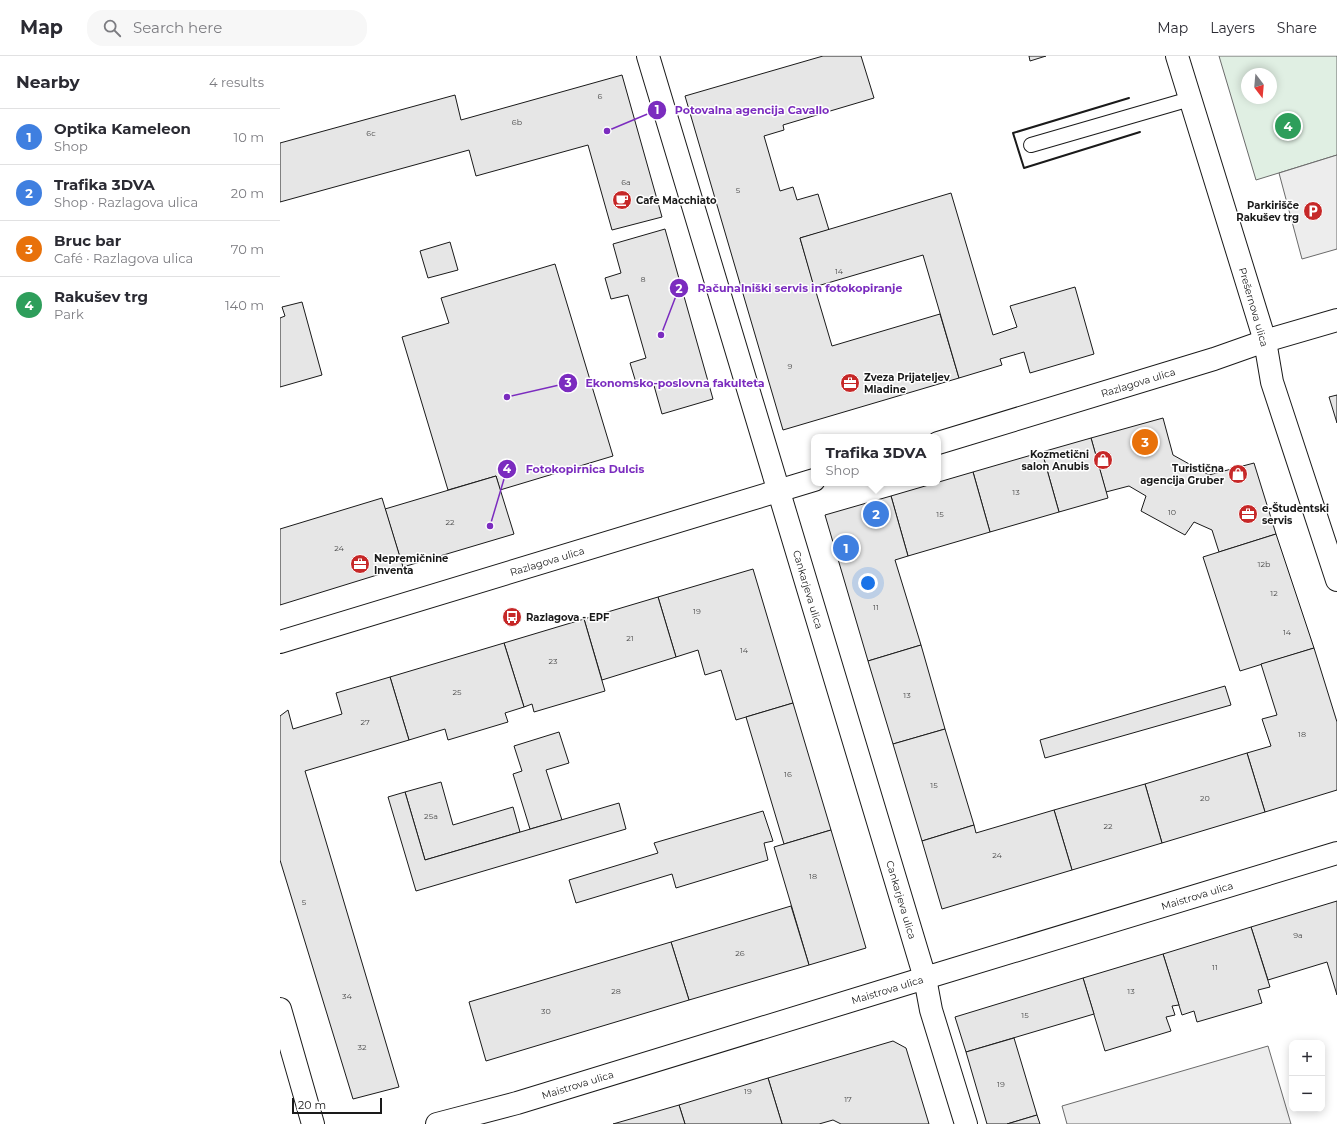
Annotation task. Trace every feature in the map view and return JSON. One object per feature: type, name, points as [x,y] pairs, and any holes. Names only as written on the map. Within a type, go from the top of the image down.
[{"type":"street","name":"Cankarjeva ulica","points":[[648,56],[925,978],[931,1010],[966,1124]]},
{"type":"street","name":"Prešernova ulica","points":[[1177,56],[1265,341],[1272,382],[1337,580]]},
{"type":"street","name":"Razlagova ulica","points":[[941,442],[1337,320]]},
{"type":"street","name":"Razlagova ulica","points":[[280,642],[811,481]]},
{"type":"street","name":"Maistrova ulica","points":[[437,1124],[517,1103],[1337,853]]},
{"type":"street","points":[[280,1009],[313,1124]]},
{"type":"lane","points":[[1031,145],[1190,99]]},
{"type":"green space","points":[[1219,56],[1337,56],[1337,155],[1256,180]]},
{"type":"shaded area","name":"Parkirišče Rakušev trg","points":[[1337,155],[1337,249],[1302,259],[1279,173]]},
{"type":"shaded area","points":[[1268,1046],[1291,1124],[1067,1124],[1062,1106]]},
{"type":"building","points":[[823,56],[861,56],[874,98],[783,125],[784,130],[764,136],[780,191],[793,187],[797,200],[818,194],[829,230],[800,238],[832,346],[940,314],[959,378],[783,430],[685,96]]},
{"type":"building","points":[[1029,56],[1046,56],[1030,61]]},
{"type":"building","points":[[622,75],[662,217],[612,230],[588,145],[476,176],[469,150],[280,202],[280,143],[455,95],[461,120]]},
{"type":"building","points":[[951,193],[993,335],[1017,327],[1010,306],[1075,287],[1094,354],[1030,373],[1024,352],[1000,359],[1002,365],[959,378],[923,255],[814,287],[800,238]]},
{"type":"building","points":[[665,229],[713,399],[662,414],[653,382],[637,386],[630,363],[646,358],[628,295],[611,299],[605,278],[621,273],[613,244]]},
{"type":"building","points":[[450,242],[458,270],[428,278],[420,251]]},
{"type":"building","points":[[555,264],[613,456],[500,490],[496,476],[448,490],[402,337],[449,323],[441,298]]},
{"type":"building","points":[[302,302],[322,375],[280,387],[280,318],[285,316],[282,307]]},
{"type":"building","points":[[1337,395],[1337,423],[1329,397]]},
{"type":"building","points":[[1163,418],[1173,455],[1209,475],[1254,463],[1276,534],[1219,552],[1212,530],[1194,522],[1185,535],[1141,511],[1146,496],[1129,486],[1106,492],[1091,438]]},
{"type":"building","points":[[1091,438],[1108,498],[1059,512],[1042,452]]},
{"type":"building","points":[[1042,452],[1059,512],[990,532],[973,472]]},
{"type":"building","points":[[973,472],[990,532],[908,556],[891,496],[925,486],[941,486],[941,481]]},
{"type":"building","points":[[496,476],[514,534],[403,567],[385,509]]},
{"type":"building","points":[[891,496],[908,556],[895,560],[921,645],[868,661],[825,515]]},
{"type":"building","points":[[382,498],[403,567],[280,605],[280,529]]},
{"type":"building","points":[[1276,534],[1314,648],[1240,671],[1203,557]]},
{"type":"building","points":[[753,569],[793,703],[736,720],[721,670],[705,675],[698,650],[676,657],[658,597]]},
{"type":"building","points":[[658,597],[676,657],[602,680],[584,619]]},
{"type":"building","points":[[584,619],[605,691],[534,712],[532,704],[524,707],[504,643]]},
{"type":"building","points":[[504,643],[524,707],[505,713],[508,722],[448,740],[445,729],[409,740],[390,677]]},
{"type":"building","points":[[921,645],[945,729],[893,744],[868,661]]},
{"type":"building","points":[[1314,648],[1337,722],[1337,790],[1265,812],[1247,753],[1271,746],[1262,719],[1277,715],[1261,664]]},
{"type":"building","points":[[390,677],[409,740],[305,771],[399,1087],[353,1099],[280,860],[280,716],[288,710],[293,729],[342,714],[336,693]]},
{"type":"building","points":[[1225,686],[1231,705],[1045,758],[1040,740]]},
{"type":"building","points":[[793,703],[831,830],[784,844],[746,717]]},
{"type":"building","points":[[945,729],[974,825],[922,841],[893,744]]},
{"type":"building","points":[[559,732],[569,763],[546,770],[562,820],[530,829],[513,774],[522,771],[514,746]]},
{"type":"building","points":[[1247,753],[1265,812],[1162,843],[1145,784]]},
{"type":"building","points":[[441,782],[453,825],[513,807],[520,832],[425,860],[405,792]]},
{"type":"building","points":[[1145,784],[1162,843],[1072,870],[1054,810]]},
{"type":"building","points":[[405,792],[425,860],[619,803],[626,829],[416,891],[388,797]]},
{"type":"building","points":[[1054,810],[1072,870],[942,909],[922,841],[974,825],[976,833]]},
{"type":"building","points":[[763,811],[773,841],[764,843],[768,860],[676,888],[672,874],[576,903],[569,880],[658,853],[654,843]]},
{"type":"building","points":[[831,830],[866,948],[809,965],[774,847]]},
{"type":"building","points":[[1337,901],[1337,995],[1327,962],[1268,980],[1251,927]]},
{"type":"building","points":[[791,906],[809,965],[689,1000],[671,942]]},
{"type":"building","points":[[1251,927],[1270,987],[1258,990],[1262,1003],[1197,1022],[1194,1011],[1182,1015],[1163,954]]},
{"type":"building","points":[[671,942],[689,1000],[486,1061],[469,1002]]},
{"type":"building","points":[[1163,954],[1179,1005],[1172,1006],[1175,1015],[1166,1017],[1171,1031],[1105,1051],[1083,978]]},
{"type":"building","points":[[1083,978],[1094,1014],[966,1052],[955,1017]]},
{"type":"building","points":[[1014,1038],[1037,1115],[1007,1124],[987,1124],[966,1052]]},
{"type":"building","points":[[893,1041],[906,1048],[929,1124],[841,1124],[833,1120],[819,1124],[782,1124],[768,1078]]},
{"type":"building","points":[[768,1078],[782,1124],[685,1124],[679,1105]]},
{"type":"building","points":[[679,1105],[685,1124],[613,1124]]},
{"type":"building","points":[[1037,1115],[1040,1124],[1007,1124]]},
{"type":"wall","points":[[1129,98],[1013,133],[1024,168],[1140,132]]},
{"type":"place","name":"Rakušev trg","points":[[1288,126]]},
{"type":"place","name":"Potovalna agencija Cavallo","points":[[607,131]]},
{"type":"place","name":"Cafe Macchiato","points":[[622,200]]},
{"type":"place","name":"Parkirišče Rakušev trg","points":[[1313,211]]},
{"type":"place","name":"Računalniški servis in fotokopiranje","points":[[661,335]]},
{"type":"place","name":"Zveza Prijateljev Mladine","points":[[850,383]]},
{"type":"place","name":"Ekonomsko-poslovna fakulteta","points":[[507,397]]},
{"type":"place","name":"Bruc bar","points":[[1145,442]]},
{"type":"place","name":"Kozmetični salon Anubis","points":[[1103,460]]},
{"type":"place","name":"Turistična agencija Gruber","points":[[1238,474]]},
{"type":"place","name":"Trafika 3DVA","points":[[876,514]]},
{"type":"place","name":"e-Študentski servis","points":[[1248,514]]},
{"type":"place","name":"Fotokopirnica Dulcis","points":[[490,526]]},
{"type":"place","name":"Optika Kameleon","points":[[846,548]]},
{"type":"place","name":"Nepremičnine Inventa","points":[[360,564]]},
{"type":"place","name":"Razlagova - EPF","points":[[512,617]]}]
